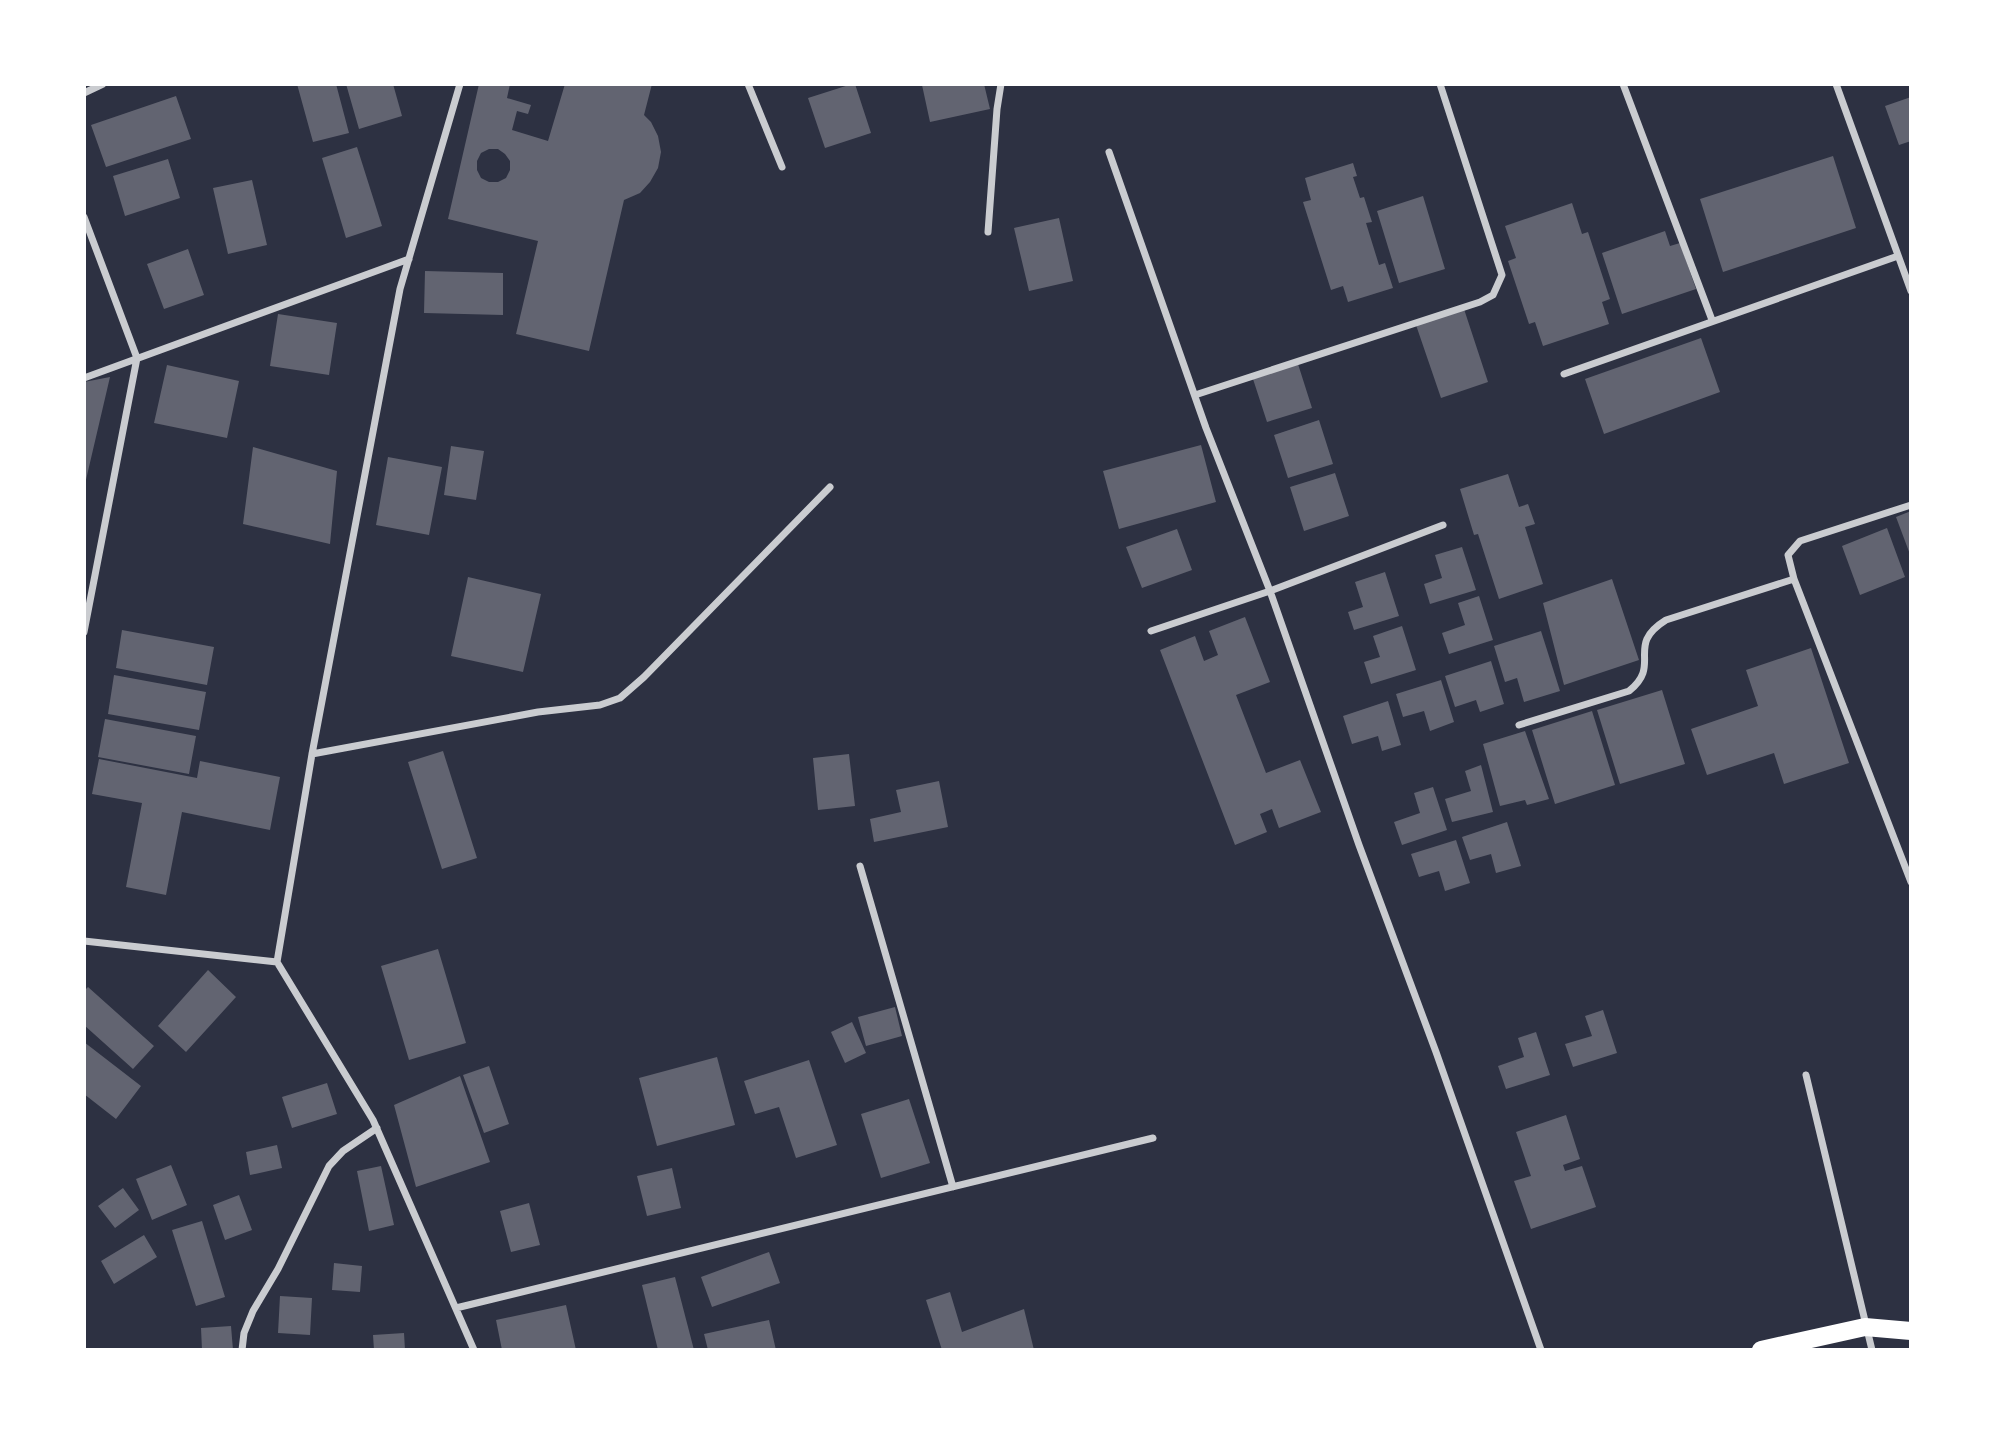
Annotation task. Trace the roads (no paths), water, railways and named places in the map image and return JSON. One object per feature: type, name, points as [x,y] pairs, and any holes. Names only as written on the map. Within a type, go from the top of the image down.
[{"type":"main road","points":[[1761,1350],[1866,1327],[1911,1331]]},
{"type":"street","points":[[84,93],[103,84]]},
{"type":"street","points":[[460,84],[400,289],[312,754],[277,961],[377,1128],[474,1350]]},
{"type":"street","points":[[748,84],[782,167]]},
{"type":"street","points":[[988,232],[1001,84]]},
{"type":"street","points":[[1195,395],[1480,302],[1493,295],[1502,275],[1440,84]]},
{"type":"street","points":[[1623,84],[1712,320]]},
{"type":"street","points":[[1836,84],[1911,291]]},
{"type":"street","points":[[1109,152],[1195,395],[1270,591],[1541,1350]]},
{"type":"street","points":[[84,217],[137,358],[84,632]]},
{"type":"street","points":[[1564,374],[1899,256]]},
{"type":"street","points":[[84,378],[409,259]]},
{"type":"street","points":[[312,754],[538,712],[600,705],[620,698],[644,677],[830,487]]},
{"type":"street","points":[[1911,505],[1800,541],[1788,555],[1794,579],[1911,882]]},
{"type":"street","points":[[1151,631],[1270,591],[1443,525]]},
{"type":"street","points":[[1519,725],[1629,691],[1640,682],[1645,672],[1646,637],[1652,629],[1666,620],[1794,579]]},
{"type":"street","points":[[860,866],[953,1187]]},
{"type":"street","points":[[84,941],[277,961]]},
{"type":"street","points":[[1806,1075],[1872,1350]]},
{"type":"street","points":[[242,1350],[244,1333],[253,1311],[278,1269],[329,1166],[343,1151],[377,1128]]},
{"type":"street","points":[[456,1308],[1153,1138]]}]
